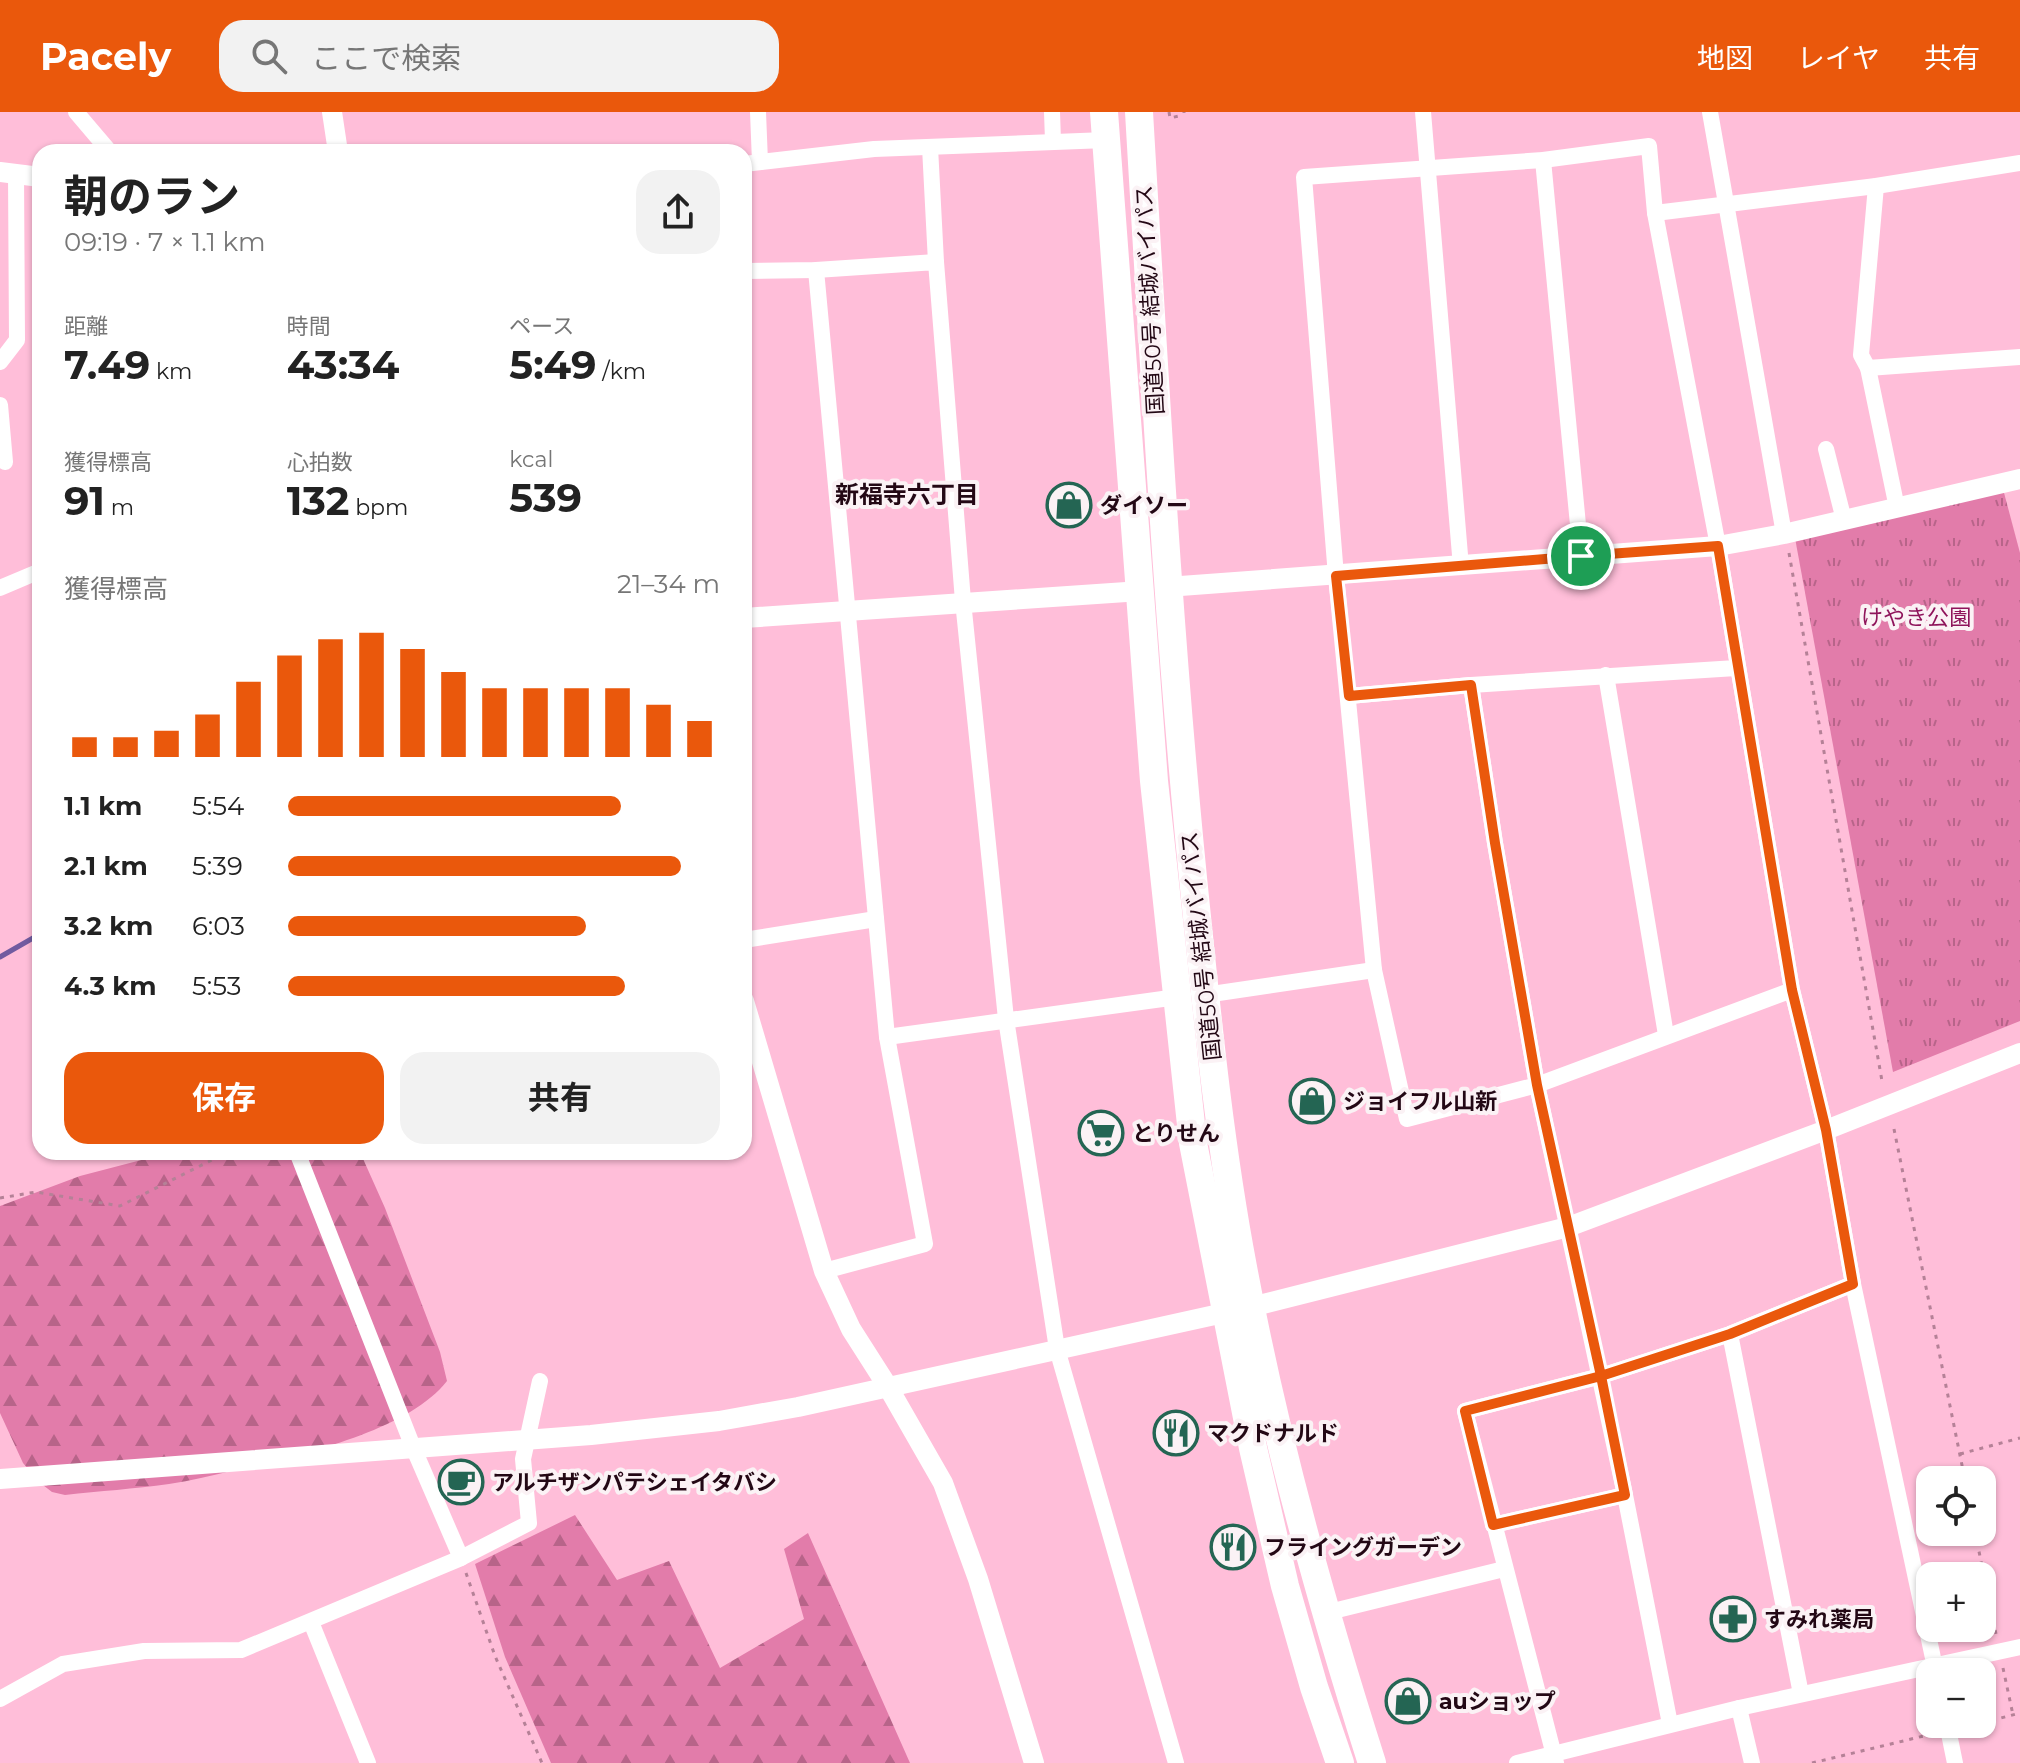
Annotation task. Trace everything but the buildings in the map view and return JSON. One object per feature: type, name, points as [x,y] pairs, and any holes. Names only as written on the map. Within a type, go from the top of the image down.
[{"type":"highway","name":"国道50号 結城バイパス","points":[[1139,112],[1154,589],[1154,781],[1193,1143],[1238,1310],[1286,1462],[1325,1613],[1372,1763]]},
{"type":"highway","name":"国道50号 結城バイパス","points":[[1105,126],[1154,589],[1179,745],[1223,1143],[1238,1310],[1285,1586],[1340,1763]]},
{"type":"street","points":[[76,112],[103,144]]},
{"type":"street","points":[[332,112],[337,144]]},
{"type":"street","points":[[758,112],[752,163],[874,149],[1053,141],[1105,126]]},
{"type":"street","points":[[1052,112],[1053,141]]},
{"type":"street","points":[[1423,112],[1461,567]]},
{"type":"street","points":[[1710,112],[1786,539]]},
{"type":"street","points":[[1792,990],[1537,1085],[1407,1119],[1374,970],[1336,576],[1304,177],[1543,160],[1649,146],[1655,213],[1718,546],[1792,990],[1826,1130],[1853,1284],[1933,1658]]},
{"type":"street","points":[[930,147],[963,601],[1006,1019],[1057,1349],[1176,1763]]},
{"type":"street","points":[[1543,160],[1581,556]]},
{"type":"street","points":[[1655,213],[1876,186],[2020,163]]},
{"type":"street","points":[[0,362],[17,340],[8,173],[32,176]]},
{"type":"street","points":[[1876,186],[1861,355],[1868,368],[1897,508]]},
{"type":"street","points":[[752,271],[936,262]]},
{"type":"street","points":[[816,270],[887,1037],[925,1244],[824,1271]]},
{"type":"street","points":[[1868,368],[2020,357]]},
{"type":"street","points":[[0,405],[5,462]]},
{"type":"street","points":[[1826,449],[1844,520]]},
{"type":"street","points":[[752,617],[1461,567],[1786,539],[1844,520],[2020,479]]},
{"type":"street","points":[[0,588],[32,574]]},
{"type":"street","points":[[1349,696],[1736,668]]},
{"type":"street","points":[[1606,675],[1666,1035]]},
{"type":"street","points":[[1471,685],[1537,1085],[1601,1376],[1670,1724]]},
{"type":"street","points":[[752,939],[876,919]]},
{"type":"street","points":[[1205,995],[1374,970]]},
{"type":"street","points":[[887,1037],[1177,997]]},
{"type":"street","points":[[752,1028],[824,1271],[851,1329],[943,1483],[957,1517],[1034,1763]]},
{"type":"street","points":[[0,1479],[528,1440],[719,1421],[798,1407],[1238,1310],[1568,1227],[2020,1053]]},
{"type":"street","points":[[300,1160],[413,1447],[461,1558]]},
{"type":"street","points":[[1555,1759],[1465,1411],[1601,1376],[1730,1334],[1853,1284]]},
{"type":"street","points":[[1730,1334],[1801,1694]]},
{"type":"street","points":[[0,1699],[63,1664],[144,1651],[241,1650],[461,1558],[529,1523],[523,1459],[540,1381]]},
{"type":"street","points":[[1493,1525],[1625,1495]]},
{"type":"street","points":[[1325,1613],[1504,1569]]},
{"type":"street","points":[[311,1622],[368,1763]]},
{"type":"street","points":[[1978,1658],[2020,1647]]},
{"type":"street","points":[[1517,1763],[1555,1759],[1670,1724],[1739,1708],[1916,1673]]},
{"type":"street","points":[[1739,1708],[1752,1763]]},
{"type":"street","points":[[1950,1738],[1955,1763]]},
{"type":"path","points":[[1169,112],[1170,118],[1182,112]]},
{"type":"path","points":[[1786,539],[1882,1081]]},
{"type":"path","points":[[1894,1129],[1962,1466]]},
{"type":"path","points":[[0,1198],[36,1192],[120,1206],[212,1160]]},
{"type":"path","points":[[1960,1454],[2020,1438]]},
{"type":"path","points":[[1978,1546],[1997,1641]]},
{"type":"path","points":[[461,1558],[495,1656],[542,1763]]},
{"type":"path","points":[[2001,1660],[2013,1715]]},
{"type":"path","points":[[1996,1720],[2020,1713]]},
{"type":"path","points":[[1812,1763],[1916,1737]]},
{"type":"green space","name":"けやき公園","points":[[2003,489],[2020,553],[2020,1021],[1893,1072],[1795,538]]},
{"type":"green space","points":[[141,1160],[364,1160],[440,1352],[447,1381],[429,1399],[406,1414],[379,1428],[319,1449],[177,1483],[65,1495],[52,1492],[23,1463],[0,1413],[0,1206],[80,1176]]},
{"type":"green space","points":[[575,1515],[617,1580],[669,1561],[720,1668],[804,1619],[784,1549],[808,1533],[910,1763],[551,1763],[505,1657],[475,1564]]},
{"type":"waterway","points":[[0,957],[32,939]]},
{"type":"place","name":"ダイソー","points":[[1069,505]]},
{"type":"place","name":"ジョイフル山新","points":[[1312,1101]]},
{"type":"place","name":"とりせん","points":[[1101,1133]]},
{"type":"place","name":"マクドナルド","points":[[1176,1433]]},
{"type":"place","name":"アルチザンパテシェイタバシ","points":[[461,1482]]},
{"type":"place","name":"フライングガーデン","points":[[1233,1547]]},
{"type":"place","name":"すみれ薬局","points":[[1733,1619]]},
{"type":"place","name":"auショップ","points":[[1408,1701]]},
{"type":"district","name":"新福寺六丁目","points":[[907,494]]},
{"type":"route","points":[[1581,556],[1336,576],[1349,696],[1471,685],[1537,1085],[1601,1376],[1465,1411],[1493,1525],[1625,1495],[1601,1376],[1730,1334],[1853,1284],[1826,1130],[1792,990],[1718,546],[1581,556]]}]
